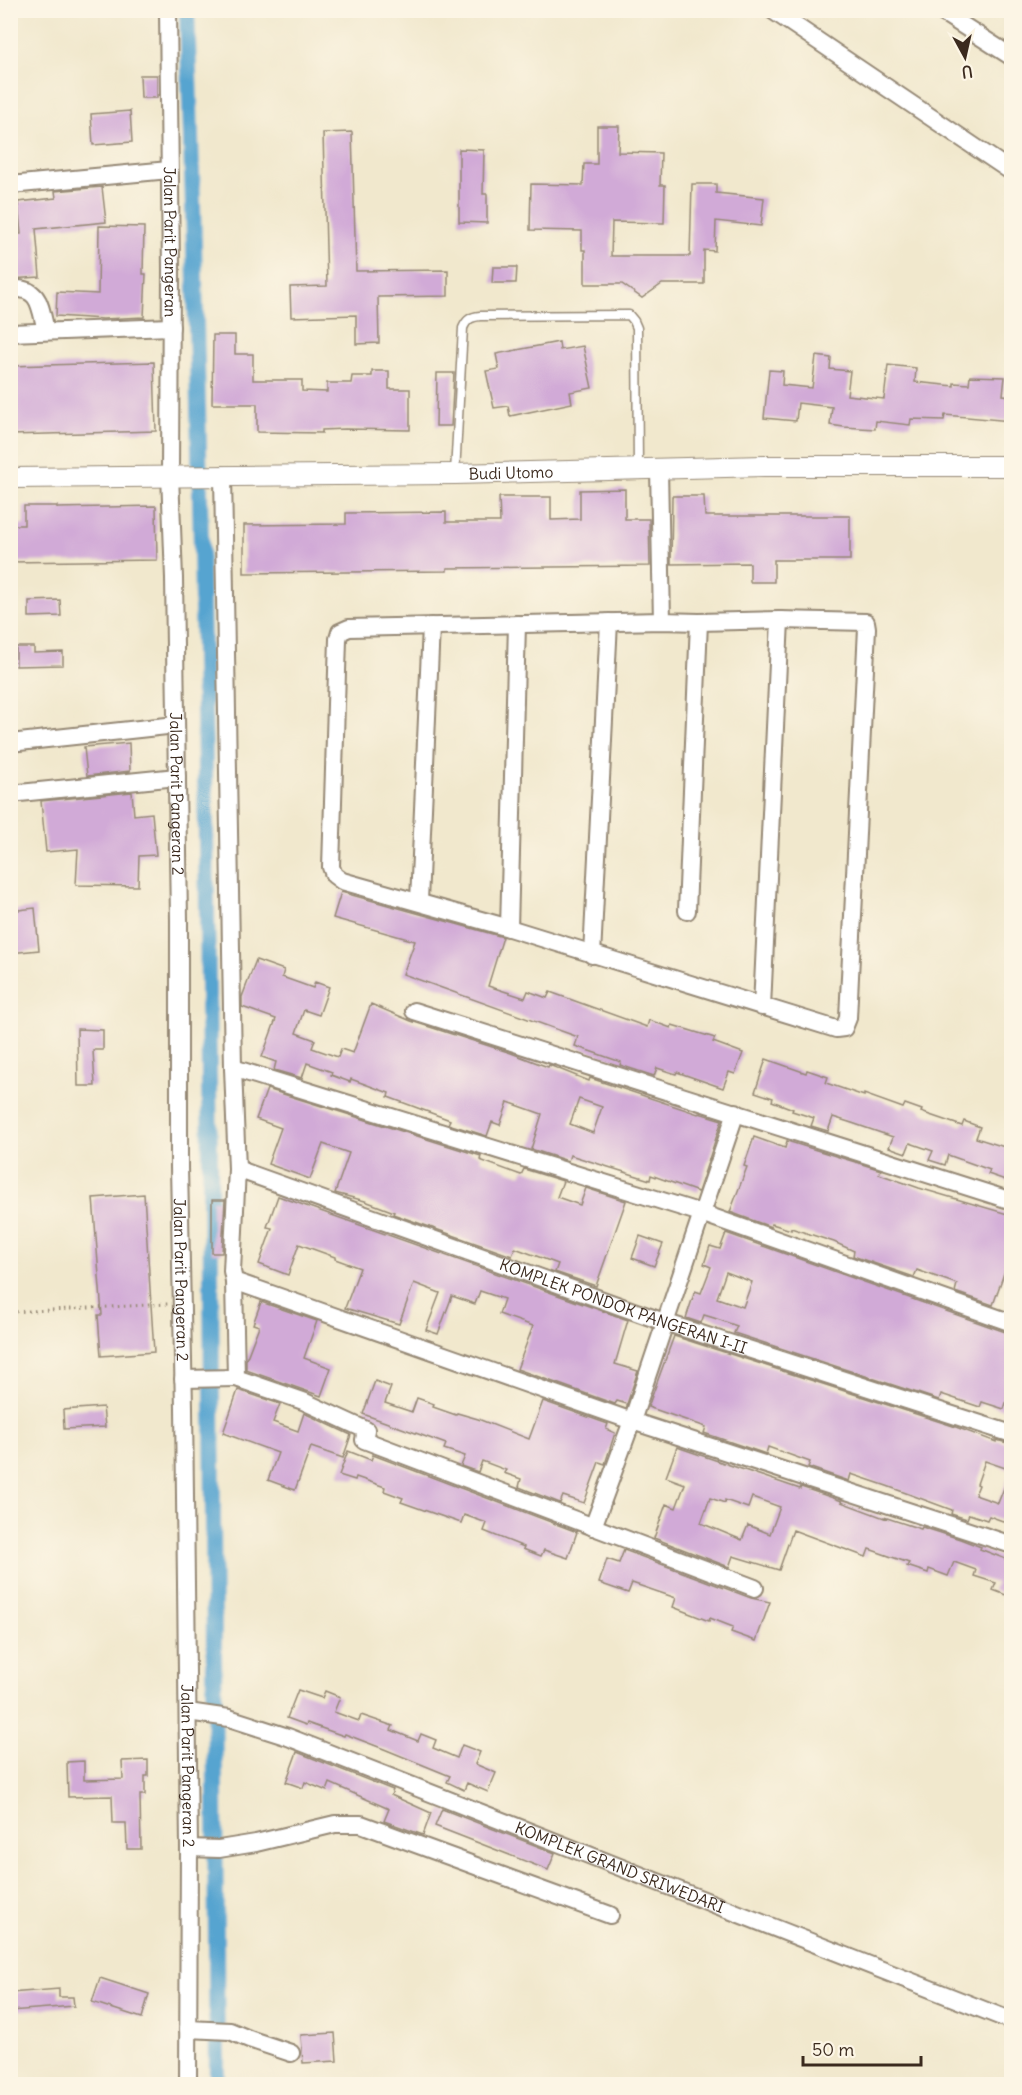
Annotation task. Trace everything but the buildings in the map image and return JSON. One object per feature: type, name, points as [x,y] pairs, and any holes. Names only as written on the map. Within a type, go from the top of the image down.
[{"type":"street","name":"Jalan Parit Pangeran","points":[[168,10],[171,327],[176,475]]},
{"type":"street","points":[[772,10],[1011,172]]},
{"type":"street","points":[[939,10],[1011,57]]},
{"type":"street","points":[[10,185],[169,170]]},
{"type":"street","points":[[10,290],[19,288],[30,291],[38,300],[46,331]]},
{"type":"street","points":[[10,333],[171,327]]},
{"type":"street","name":"Budi Utomo","points":[[10,478],[454,474],[764,466],[1011,466]]},
{"type":"street","points":[[659,469],[662,621]]},
{"type":"street","name":"Jalan Parit Pangeran 2","points":[[176,475],[174,578],[179,1167],[182,1304],[188,1379],[195,1713],[195,2029],[188,2085]]},
{"type":"street","points":[[217,475],[237,1169],[232,1271],[234,1281],[231,1378]]},
{"type":"street","points":[[762,1007],[780,620]]},
{"type":"street","points":[[662,621],[866,622],[848,1018],[844,1028],[836,1029],[762,1007],[509,928],[342,881],[334,875],[331,867],[340,632],[349,628],[662,621]]},
{"type":"street","points":[[592,955],[609,622]]},
{"type":"street","points":[[687,911],[699,622]]},
{"type":"street","points":[[509,928],[517,624]]},
{"type":"street","points":[[419,902],[431,626]]},
{"type":"street","points":[[10,743],[176,725]]},
{"type":"street","points":[[10,794],[177,777]]},
{"type":"street","points":[[414,1011],[1011,1201]]},
{"type":"street","points":[[233,1068],[701,1213],[1011,1323]]},
{"type":"street","points":[[594,1527],[736,1112]]},
{"type":"street","name":"KOMPLEK PONDOK PANGERAN I-II","points":[[237,1169],[664,1323],[1011,1434]]},
{"type":"street","points":[[234,1281],[632,1420],[1011,1545]]},
{"type":"street","points":[[188,1379],[231,1378],[303,1401],[366,1430],[364,1440],[755,1588]]},
{"type":"street","name":"KOMPLEK GRAND SRIWEDARI","points":[[195,1713],[229,1718],[288,1737],[1011,2020]]},
{"type":"street","points":[[195,1848],[219,1849],[256,1843],[335,1824],[361,1824],[610,1915]]},
{"type":"street","points":[[195,2029],[230,2031],[249,2040],[291,2053]]},
{"type":"lane","points":[[454,474],[464,328],[466,321],[480,316],[628,315],[637,328],[638,470]]},
{"type":"path","points":[[10,1312],[182,1304]]},
{"type":"waterway","points":[[187,10],[201,528],[205,788],[217,2084]]}]
